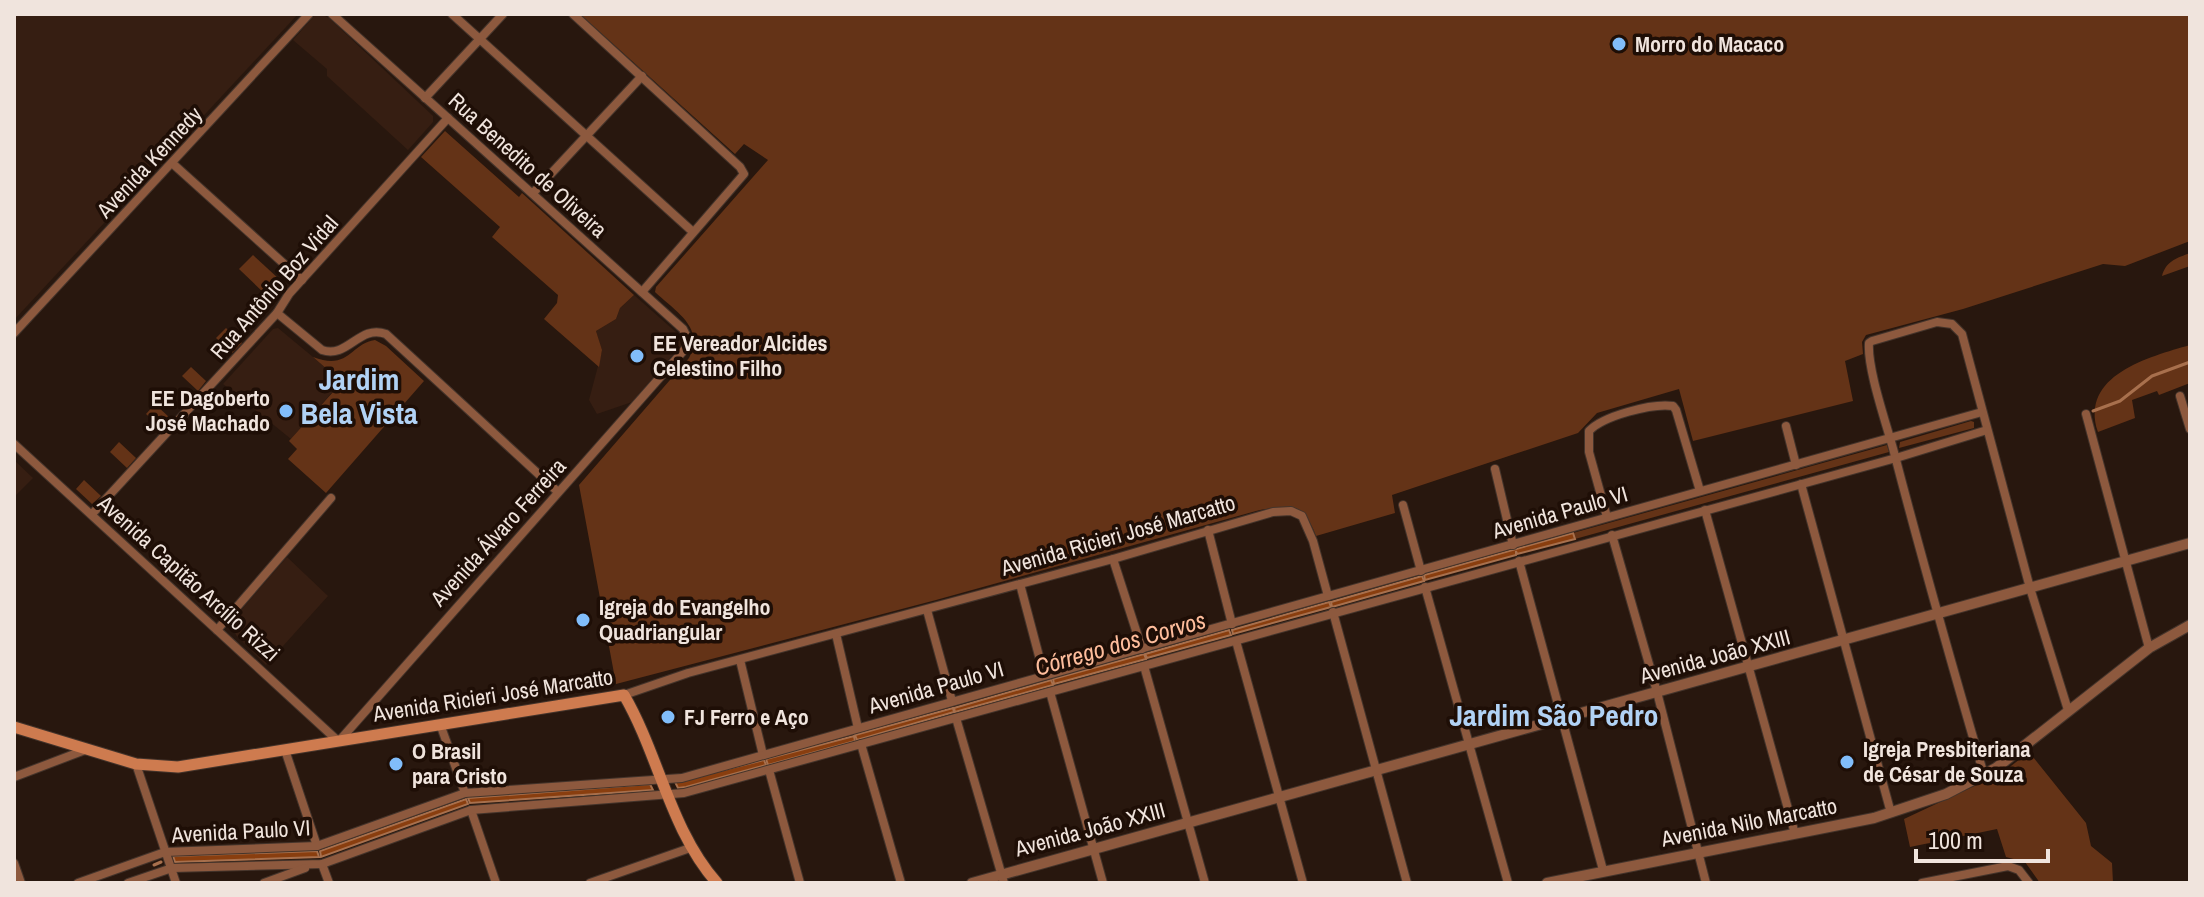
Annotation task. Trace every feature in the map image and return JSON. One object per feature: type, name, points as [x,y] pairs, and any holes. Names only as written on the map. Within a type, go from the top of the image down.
[{"type":"main road","name":"Avenida Ricieri José Marcatto","points":[[14,727],[136,764],[178,767],[624,695]]},
{"type":"main road","points":[[624,695],[690,848],[717,883]]},
{"type":"street","name":"Avenida Kennedy","points":[[14,333],[309,14]]},
{"type":"street","name":"Rua Benedito de Oliveira","points":[[332,14],[683,329],[688,339],[685,349]]},
{"type":"street","points":[[452,14],[693,232]]},
{"type":"street","points":[[425,98],[503,14]]},
{"type":"street","points":[[573,14],[744,174],[642,292]]},
{"type":"street","points":[[533,193],[642,76]]},
{"type":"street","name":"Rua Antônio Boz Vidal","points":[[92,514],[277,313],[302,280],[448,118]]},
{"type":"street","points":[[172,163],[302,280]]},
{"type":"street","points":[[277,313],[322,350],[330,353],[343,349],[363,334],[386,334],[558,492]]},
{"type":"street","points":[[1984,775],[1936,614],[1870,359],[1869,343],[1877,338],[1937,322],[1952,324],[1962,334],[2030,588],[2068,710]]},
{"type":"street","name":"Avenida Álvaro Ferreira","points":[[339,740],[685,349]]},
{"type":"street","points":[[2180,396],[2190,429]]},
{"type":"street","points":[[1607,517],[1589,452],[1589,431],[1600,421],[1662,405],[1673,406],[1679,415],[1700,491]]},
{"type":"street","name":"Avenida Paulo VI","points":[[78,883],[165,852],[317,846],[465,793],[682,778],[1982,412]]},
{"type":"street","points":[[2086,414],[2149,648]]},
{"type":"street","points":[[1786,426],[1796,465]]},
{"type":"street","name":"Avenida Paulo VI","points":[[128,883],[172,868],[322,864],[471,810],[684,793],[1896,458],[1987,430]]},
{"type":"street","name":"Avenida Capitão Arcílio Rizzi","points":[[14,444],[339,740]]},
{"type":"street","points":[[1495,469],[1513,545]]},
{"type":"street","points":[[1801,484],[1891,813]]},
{"type":"street","points":[[217,630],[331,498]]},
{"type":"street","points":[[1403,505],[1421,571]]},
{"type":"street","points":[[1705,510],[1795,834]]},
{"type":"street","name":"Avenida Ricieri José Marcatto","points":[[624,695],[674,677],[1113,559],[1273,512],[1298,512],[1307,525],[1328,596]]},
{"type":"street","points":[[1208,530],[1232,624]]},
{"type":"street","points":[[1612,535],[1657,692],[1706,883]]},
{"type":"street","name":"Avenida João XXIII","points":[[972,883],[1003,878],[1093,849],[2190,543]]},
{"type":"street","points":[[1113,559],[1142,649]]},
{"type":"street","points":[[1519,561],[1603,870]]},
{"type":"street","points":[[1020,584],[1044,675]]},
{"type":"street","points":[[1425,587],[1508,883]]},
{"type":"street","points":[[927,610],[952,701]]},
{"type":"street","points":[[1333,612],[1407,883]]},
{"type":"street","name":"Avenida Nilo Marcatto","points":[[1547,883],[1891,813],[1946,794],[1996,768],[2149,648],[2190,625]]},
{"type":"street","points":[[836,634],[858,728]]},
{"type":"street","points":[[1236,641],[1303,883]]},
{"type":"street","points":[[740,660],[763,755]]},
{"type":"street","points":[[1144,666],[1205,883]]},
{"type":"street","points":[[1050,692],[1103,883]]},
{"type":"street","points":[[956,718],[1003,878]]},
{"type":"street","points":[[440,724],[465,793]]},
{"type":"street","points":[[861,744],[901,883]]},
{"type":"street","points":[[14,777],[85,750]]},
{"type":"street","points":[[285,750],[317,846]]},
{"type":"street","points":[[136,764],[176,883]]},
{"type":"street","points":[[769,770],[800,883]]},
{"type":"street","points":[[471,810],[496,883]]},
{"type":"street","points":[[590,883],[690,848]]},
{"type":"street","points":[[14,863],[21,883]]},
{"type":"street","points":[[322,864],[329,883]]},
{"type":"street","points":[[264,883],[310,866]]},
{"type":"street","points":[[1922,883],[2014,867],[2029,883]]},
{"type":"street","points":[[1978,871],[1980,883]]},
{"type":"shaded area","points":[[14,14],[298,14],[14,320]]},
{"type":"shaded area","points":[[580,14],[2190,14],[2190,241],[2125,266],[2103,264],[1963,309],[1866,335],[1862,342],[1863,354],[1845,361],[1853,401],[1693,441],[1679,389],[1597,413],[1578,433],[1392,495],[1395,513],[1316,536],[1306,517],[1293,508],[1256,511],[936,600],[616,684],[579,485],[689,358],[693,347],[691,329],[679,313],[655,292],[656,287],[768,160],[744,144],[735,154]]},
{"type":"shaded area","points":[[323,15],[433,116],[433,122],[408,150],[327,76],[327,69],[293,40],[314,16]]},
{"type":"shaded area","points":[[445,131],[519,197],[522,193],[634,295],[620,308],[616,319],[596,331],[602,350],[599,367],[544,319],[557,303],[558,295],[492,237],[500,227],[421,157]]},
{"type":"shaded area","points":[[2190,253],[2190,266],[2162,276],[2169,263]]},
{"type":"shaded area","points":[[253,255],[279,279],[265,294],[239,269]]},
{"type":"shaded area","name":"EE Vereador Alcides Celestino Filho","points":[[634,295],[678,334],[682,344],[632,402],[597,414],[589,400],[602,351],[596,331],[616,319],[620,308]]},
{"type":"shaded area","points":[[226,328],[242,343],[232,353],[216,338]]},
{"type":"shaded area","name":"EE Dagoberto José Machado","points":[[278,328],[342,381],[291,439],[223,384],[273,329]]},
{"type":"shaded area","points":[[375,340],[386,346],[424,381],[326,493],[288,459],[297,449],[289,441],[342,382],[313,357],[334,361],[342,359]]},
{"type":"shaded area","points":[[2190,345],[2190,383],[2159,395],[2157,391],[2132,400],[2135,418],[2098,432],[2095,412],[2099,396],[2108,383],[2138,363]]},
{"type":"shaded area","points":[[191,367],[206,381],[198,391],[182,376]]},
{"type":"shaded area","points":[[155,404],[171,419],[163,429],[146,414]]},
{"type":"shaded area","points":[[1971,421],[1974,428],[1899,448],[1900,442]]},
{"type":"shaded area","points":[[119,442],[136,458],[127,468],[110,452]]},
{"type":"shaded area","points":[[1887,445],[1889,452],[1575,539],[1573,533]]},
{"type":"shaded area","points":[[14,460],[33,478],[14,497]]},
{"type":"shaded area","points":[[84,480],[101,496],[92,504],[76,489]]},
{"type":"shaded area","points":[[1573,533],[1575,539],[1517,554],[1516,551],[1516,555],[1425,580],[1424,575]]},
{"type":"shaded area","points":[[287,557],[328,596],[266,665],[236,635],[233,627],[235,617]]},
{"type":"shaded area","points":[[1422,576],[1424,581],[1332,607],[1331,602]]},
{"type":"shaded area","points":[[1329,602],[1331,607],[1233,634],[1232,630]]},
{"type":"shaded area","points":[[1229,630],[1231,635],[1147,658],[1145,654]]},
{"type":"shaded area","points":[[1144,654],[1146,659],[1054,684],[1053,679]]},
{"type":"shaded area","points":[[1051,680],[1053,685],[955,712],[954,708]]},
{"type":"shaded area","points":[[953,708],[954,712],[857,740],[855,735]]},
{"type":"shaded area","points":[[854,736],[855,741],[768,765],[766,759]]},
{"type":"shaded area","points":[[2029,752],[2086,823],[2091,846],[2112,863],[2113,883],[2040,883],[2025,862],[2006,857],[1997,829],[1910,847],[1904,819],[2002,773]]},
{"type":"shaded area","points":[[764,760],[766,765],[686,787],[678,788],[675,782]]},
{"type":"shaded area","points":[[650,784],[653,790],[470,803],[468,798]]},
{"type":"shaded area","points":[[466,799],[468,804],[321,857],[320,851]]},
{"type":"shaded area","points":[[317,851],[319,857],[175,862],[173,856]]},
{"type":"waterway","name":"Córrego dos Corvos","points":[[2093,411],[2120,401],[2152,376],[2190,362]]},
{"type":"waterway","name":"Córrego dos Corvos","points":[[154,865],[161,862]]},
{"type":"place","name":"Morro do Macaco","points":[[1619,44]]},
{"type":"place","name":"EE Vereador Alcides Celestino Filho","points":[[637,356]]},
{"type":"place","name":"EE Dagoberto José Machado","points":[[286,411]]},
{"type":"place","name":"Igreja do Evangelho Quadriangular","points":[[583,620]]},
{"type":"place","name":"FJ Ferro e Aço","points":[[668,717]]},
{"type":"place","name":"Igreja Presbiteriana de César de Souza","points":[[1847,762]]},
{"type":"place","name":"O Brasil para Cristo","points":[[396,764]]},
{"type":"district","name":"Jardim Bela Vista","points":[[359,396]]},
{"type":"district","name":"Jardim São Pedro","points":[[1554,715]]}]
